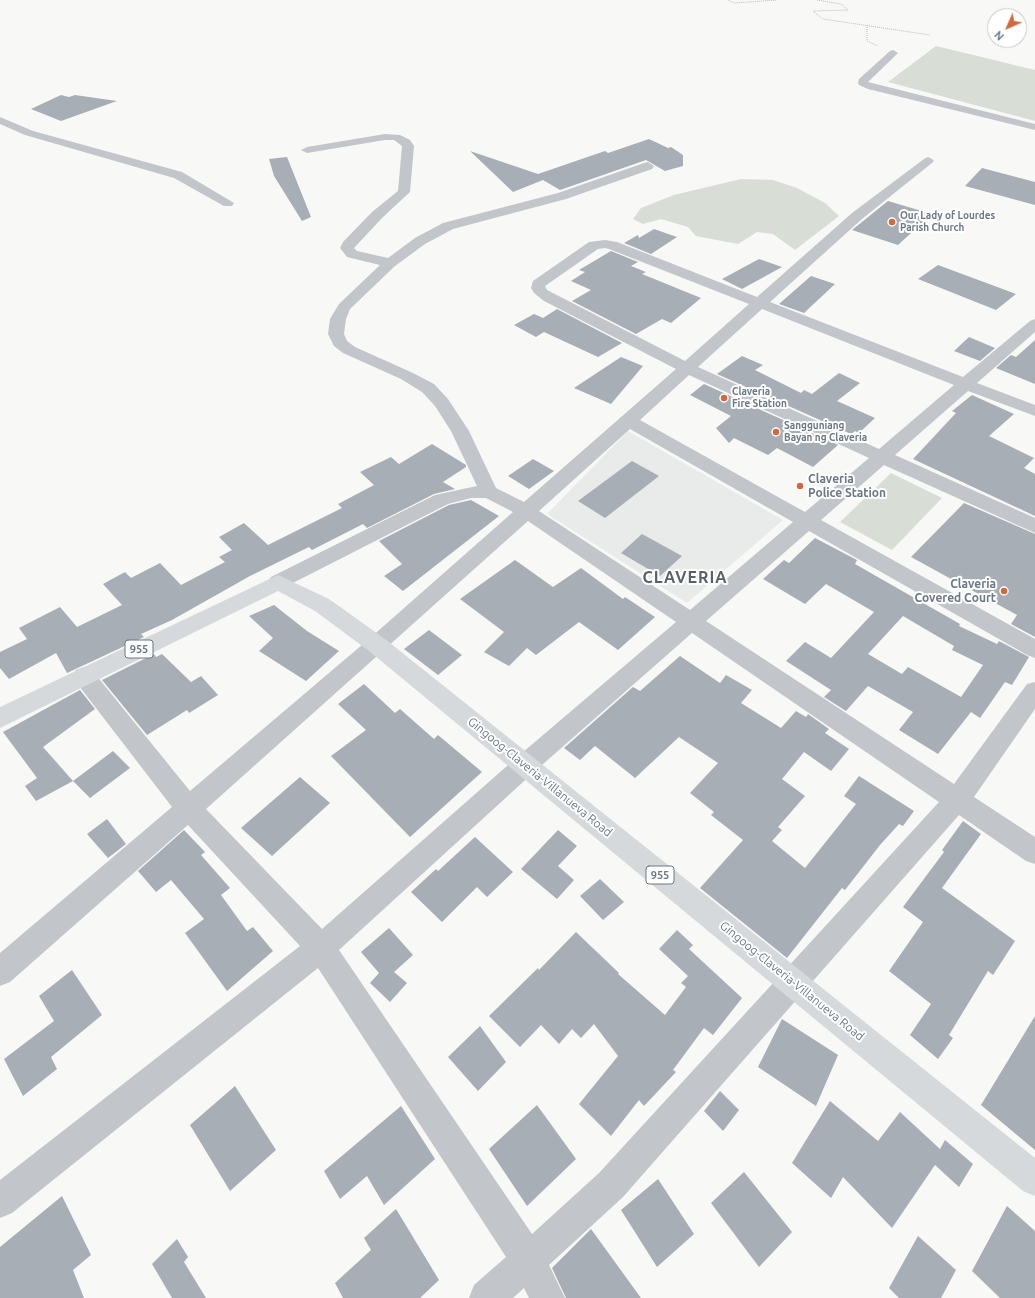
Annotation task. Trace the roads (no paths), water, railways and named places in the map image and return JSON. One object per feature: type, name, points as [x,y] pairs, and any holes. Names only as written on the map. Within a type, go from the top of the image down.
[{"type":"main road","name":"Gingoog-Claveria-Villanueva Road","points":[[278,582],[322,605],[377,645],[1035,1179]]},
{"type":"main road","name":"955","points":[[0,718],[278,582]]},
{"type":"street","points":[[893,53],[864,80],[863,83],[872,87],[1035,127]]},
{"type":"street","points":[[0,120],[29,133],[178,175],[228,202]]},
{"type":"street","points":[[307,150],[386,137],[396,137],[406,142],[408,146],[404,192],[377,215],[348,245],[347,248],[352,254],[390,263]]},
{"type":"street","points":[[0,972],[377,645],[857,216],[928,161]]},
{"type":"street","points":[[489,492],[460,431],[442,403],[428,388],[408,376],[349,350],[340,343],[336,334],[338,319],[344,308],[390,263],[420,241],[448,226],[562,196],[648,166]]},
{"type":"street","points":[[1035,411],[605,244],[594,245],[538,284],[538,288],[541,293],[549,298],[686,368],[1035,526]]},
{"type":"street","points":[[0,1200],[321,948],[525,765],[806,520],[1035,324]]},
{"type":"street","points":[[627,420],[1035,649]]},
{"type":"street","points":[[278,582],[442,499],[471,492],[489,492],[526,511],[1035,852]]},
{"type":"street","points":[[84,676],[188,808],[321,948],[529,1260],[547,1298]]},
{"type":"street","points":[[487,1298],[611,1185],[957,800],[1035,691]]},
{"type":"place","name":"Our Lady of Lourdes Parish Church","points":[[892,222]]},
{"type":"place","name":"Claveria Fire Station","points":[[724,398]]},
{"type":"place","name":"Sangguniang Bayan ng Claveria","points":[[776,432]]},
{"type":"place","name":"Claveria Police Station","points":[[800,486]]},
{"type":"place","name":"Claveria Covered Court","points":[[1004,591]]},
{"type":"district","name":"CLAVERIA","points":[[685,578]]}]
